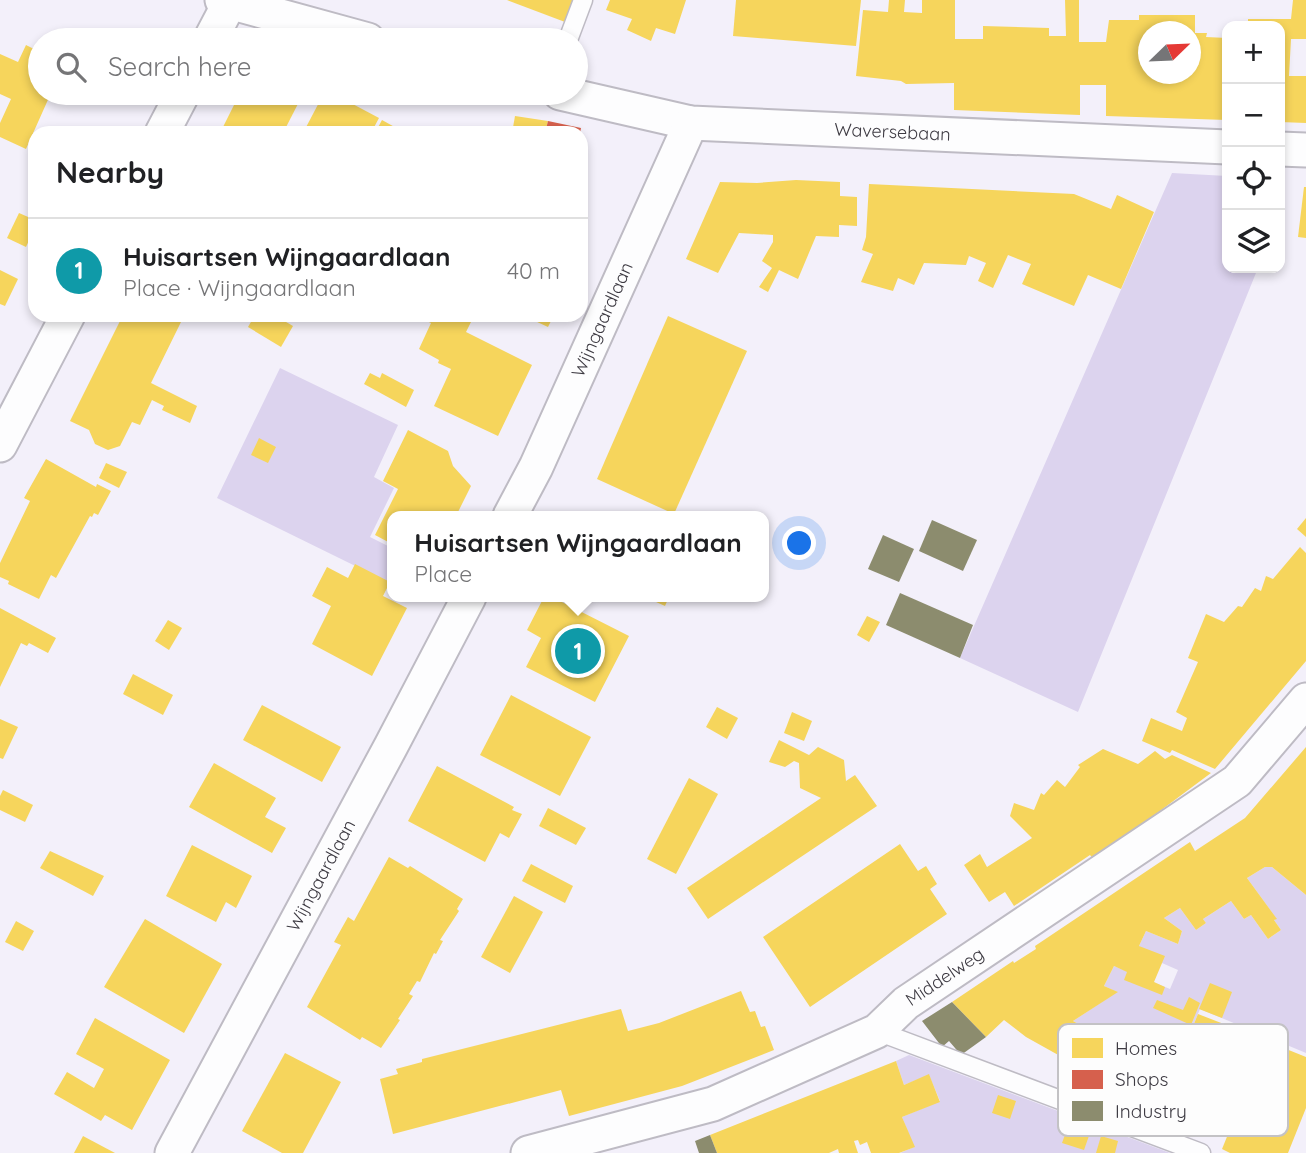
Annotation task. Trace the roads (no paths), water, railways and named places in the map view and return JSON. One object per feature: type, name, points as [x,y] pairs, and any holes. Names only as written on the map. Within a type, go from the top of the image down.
[{"type":"street","points":[[216,28],[226,1],[324,28]]},
{"type":"street","name":"Waversebaan","points":[[588,99],[691,123],[1222,147]]},
{"type":"street","points":[[166,126],[177,105]]},
{"type":"street","name":"Wijngaardlaan","points":[[513,511],[536,467],[691,123]]},
{"type":"street","points":[[1285,149],[1306,150]]},
{"type":"street","points":[[0,445],[64,322]]},
{"type":"street","name":"Wijngaardlaan","points":[[172,1153],[466,602]]},
{"type":"street","name":"Middelweg","points":[[528,1153],[713,1104],[877,1031],[906,1003],[1237,781],[1306,700]]},
{"type":"lane","points":[[572,28],[583,0]]},
{"type":"lane","points":[[877,1031],[1058,1099]]},
{"type":"lane","points":[[1156,1136],[1201,1153]]},
{"type":"place","name":"Huisartsen Wijngaardlaan","points":[[578,651]]}]
